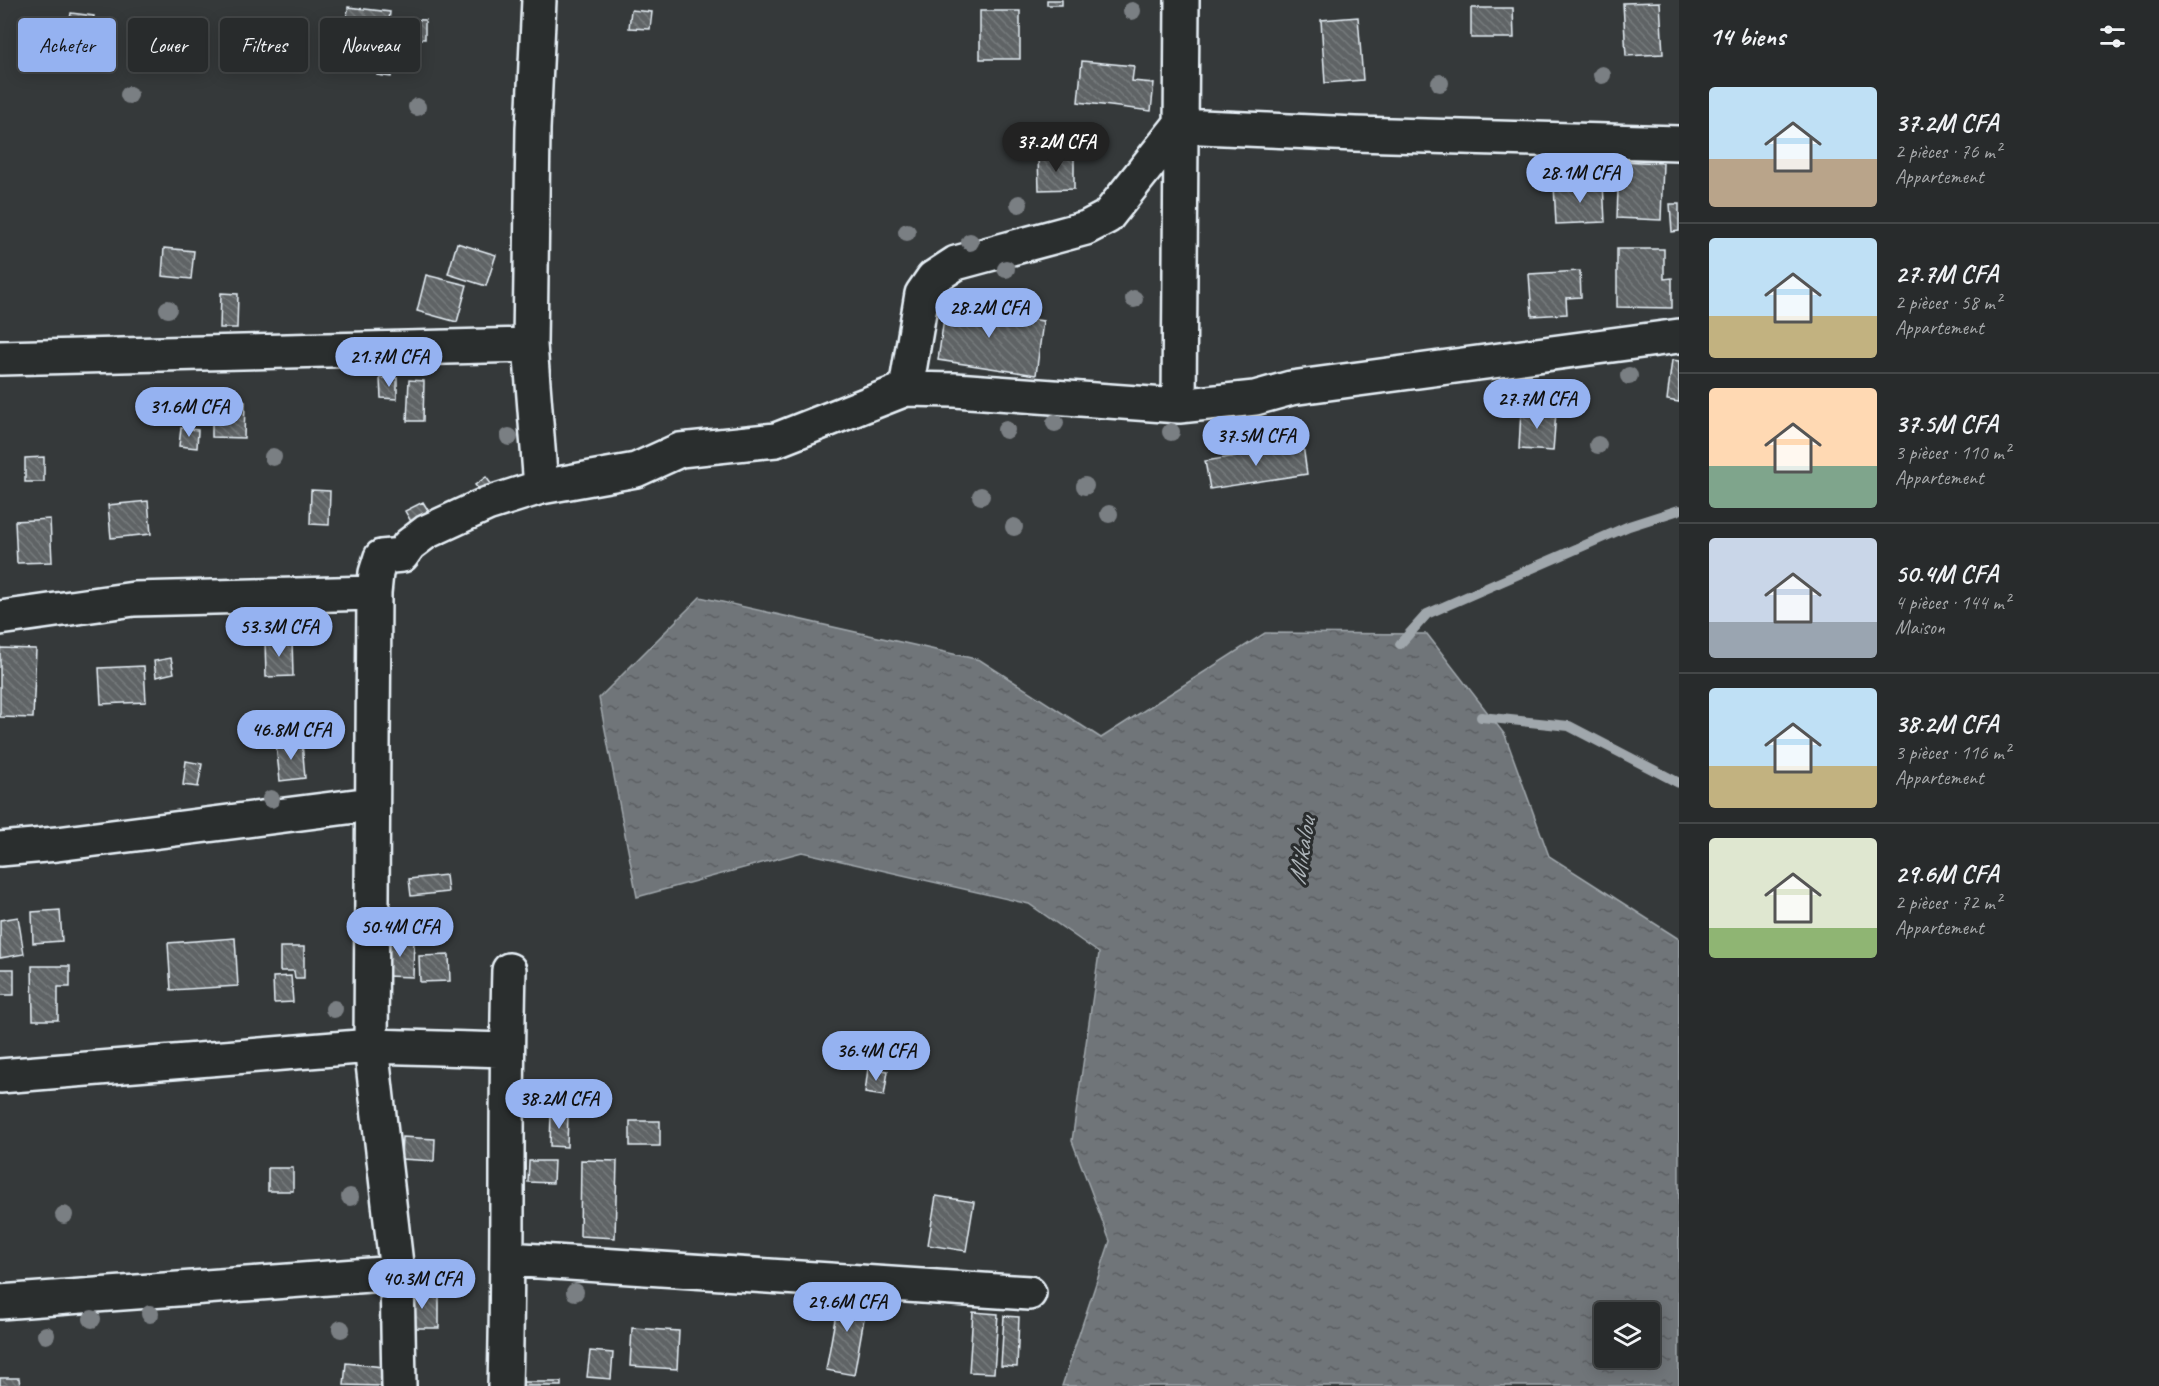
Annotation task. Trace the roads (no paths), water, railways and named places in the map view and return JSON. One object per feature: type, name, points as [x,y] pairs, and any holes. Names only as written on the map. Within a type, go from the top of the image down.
[{"type":"street","points":[[539,0],[533,129],[530,345],[542,487]]},
{"type":"street","points":[[1179,406],[1179,126],[1182,0]]},
{"type":"street","points":[[1179,126],[1355,134],[1679,143]]},
{"type":"street","points":[[906,389],[922,294],[933,278],[956,262],[1086,228],[1107,217],[1179,126]]},
{"type":"street","points":[[399,1386],[397,1273],[371,1046],[374,593],[381,557],[402,555],[409,545],[426,532],[487,504],[542,487],[636,470],[680,450],[776,441],[906,389],[955,390],[1179,406],[1255,398],[1291,388],[1679,336]]},
{"type":"street","points":[[0,358],[530,345]]},
{"type":"street","points":[[0,618],[134,599],[374,593]]},
{"type":"street","points":[[0,849],[57,844],[371,804]]},
{"type":"street","points":[[505,1386],[508,1259],[506,1050],[509,970]]},
{"type":"street","points":[[0,1076],[371,1046],[506,1050]]},
{"type":"street","points":[[508,1259],[1029,1293]]},
{"type":"street","points":[[0,1302],[397,1273]]},
{"type":"water","points":[[700,597],[980,660],[1101,738],[1265,633],[1427,634],[1505,735],[1549,856],[1679,939],[1679,1386],[1062,1386],[1110,1241],[1072,1141],[1099,953],[1029,904],[802,852],[637,897],[599,698]]},
{"type":"waterway","name":"Mikalou","points":[[1400,644],[1427,614],[1629,526],[1679,510]]},
{"type":"waterway","points":[[1481,717],[1569,726],[1679,783]]}]
